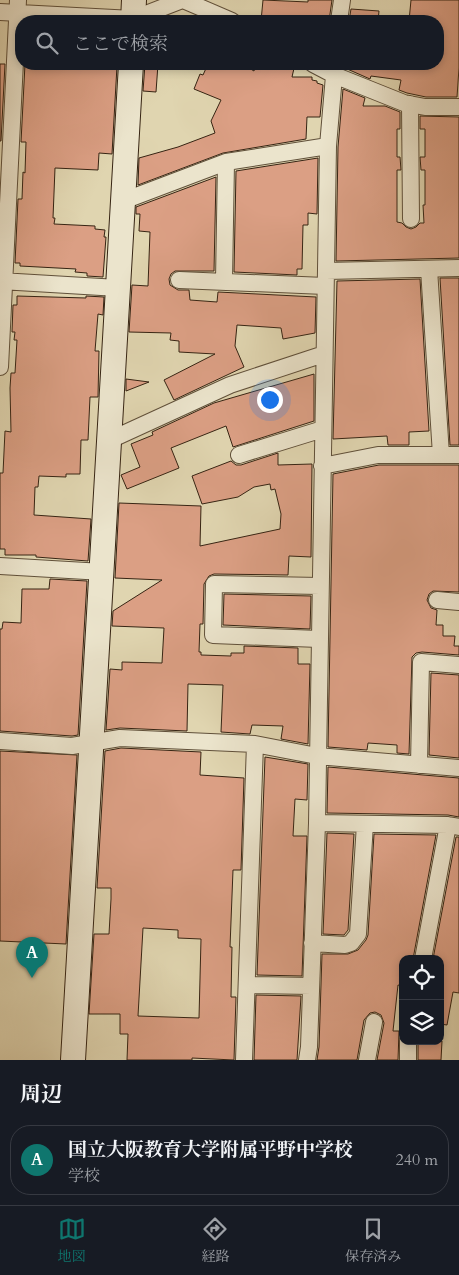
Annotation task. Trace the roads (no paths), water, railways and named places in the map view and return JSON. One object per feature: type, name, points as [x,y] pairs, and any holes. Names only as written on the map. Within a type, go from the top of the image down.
[{"type":"street","points":[[0,12],[17,6],[134,13],[182,0],[218,15]]},
{"type":"street","points":[[341,15],[342,0]]},
{"type":"street","points":[[0,367],[2,281],[15,43]]},
{"type":"street","points":[[73,1060],[91,742],[103,572],[131,70]]},
{"type":"street","points":[[307,1060],[317,823],[328,146],[334,70]]},
{"type":"street","points":[[336,70],[410,104],[425,107],[459,107]]},
{"type":"street","points":[[410,104],[411,219]]},
{"type":"street","points":[[123,201],[226,162],[328,146]]},
{"type":"street","points":[[224,281],[226,162]]},
{"type":"street","points":[[179,280],[224,281],[325,278],[459,268]]},
{"type":"street","points":[[429,269],[441,455]]},
{"type":"street","points":[[2,281],[118,288]]},
{"type":"street","points":[[110,440],[230,385],[324,354]]},
{"type":"street","points":[[239,455],[323,429]]},
{"type":"street","points":[[322,466],[378,455],[459,455]]},
{"type":"street","points":[[0,566],[103,572]]},
{"type":"street","points":[[319,639],[212,635],[214,584],[320,586]]},
{"type":"street","points":[[437,600],[459,602]]},
{"type":"street","points":[[419,765],[422,662],[459,665]]},
{"type":"street","points":[[0,741],[72,746],[120,738],[255,744],[317,756],[459,768]]},
{"type":"street","points":[[244,1060],[255,744]]},
{"type":"street","points":[[317,823],[453,826],[424,955]]},
{"type":"street","points":[[312,943],[345,945],[352,943],[358,934],[364,824]]},
{"type":"street","points":[[248,985],[311,986]]},
{"type":"street","points":[[367,1060],[374,1022]]},
{"type":"street","points":[[408,1045],[408,1060]]},
{"type":"place","name":"国立大阪教育大学附属平野中学校","points":[[32,978]]}]
